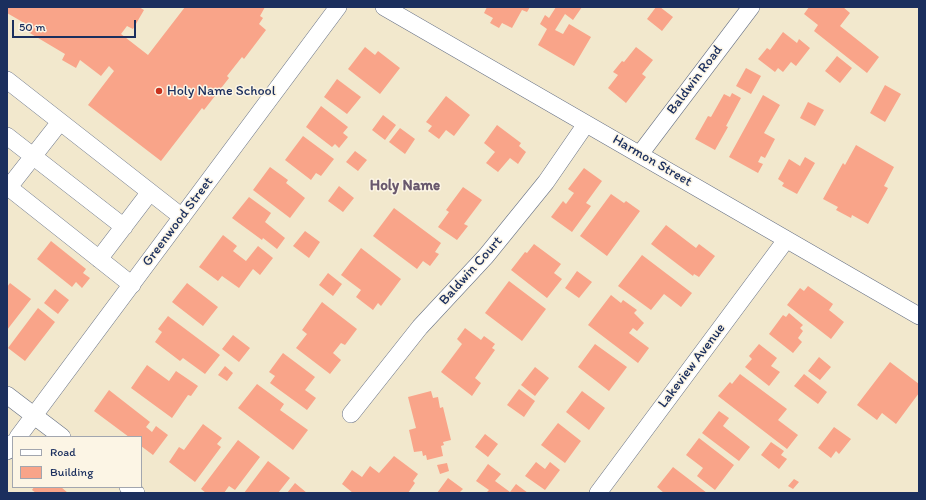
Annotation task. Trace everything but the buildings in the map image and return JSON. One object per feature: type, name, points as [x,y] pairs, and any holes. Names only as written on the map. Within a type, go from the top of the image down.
[{"type":"street","name":"Greenwood Street","points":[[19,436],[338,7]]},
{"type":"street","name":"Harmon Street","points":[[384,7],[919,316]]},
{"type":"street","name":"Baldwin Road","points":[[640,154],[751,7]]},
{"type":"street","points":[[7,80],[182,217]]},
{"type":"street","points":[[60,122],[8,187],[132,285]]},
{"type":"street","name":"Baldwin Court","points":[[351,414],[420,327],[463,283],[546,182],[586,124]]},
{"type":"street","points":[[7,136],[124,227]]},
{"type":"street","points":[[99,259],[150,192]]},
{"type":"street","name":"Lakeview Avenue","points":[[598,493],[786,240]]},
{"type":"street","points":[[7,395],[61,436]]},
{"type":"place","name":"Holy Name School","points":[[159,91]]},
{"type":"district","name":"Holy Name","points":[[405,186]]}]
